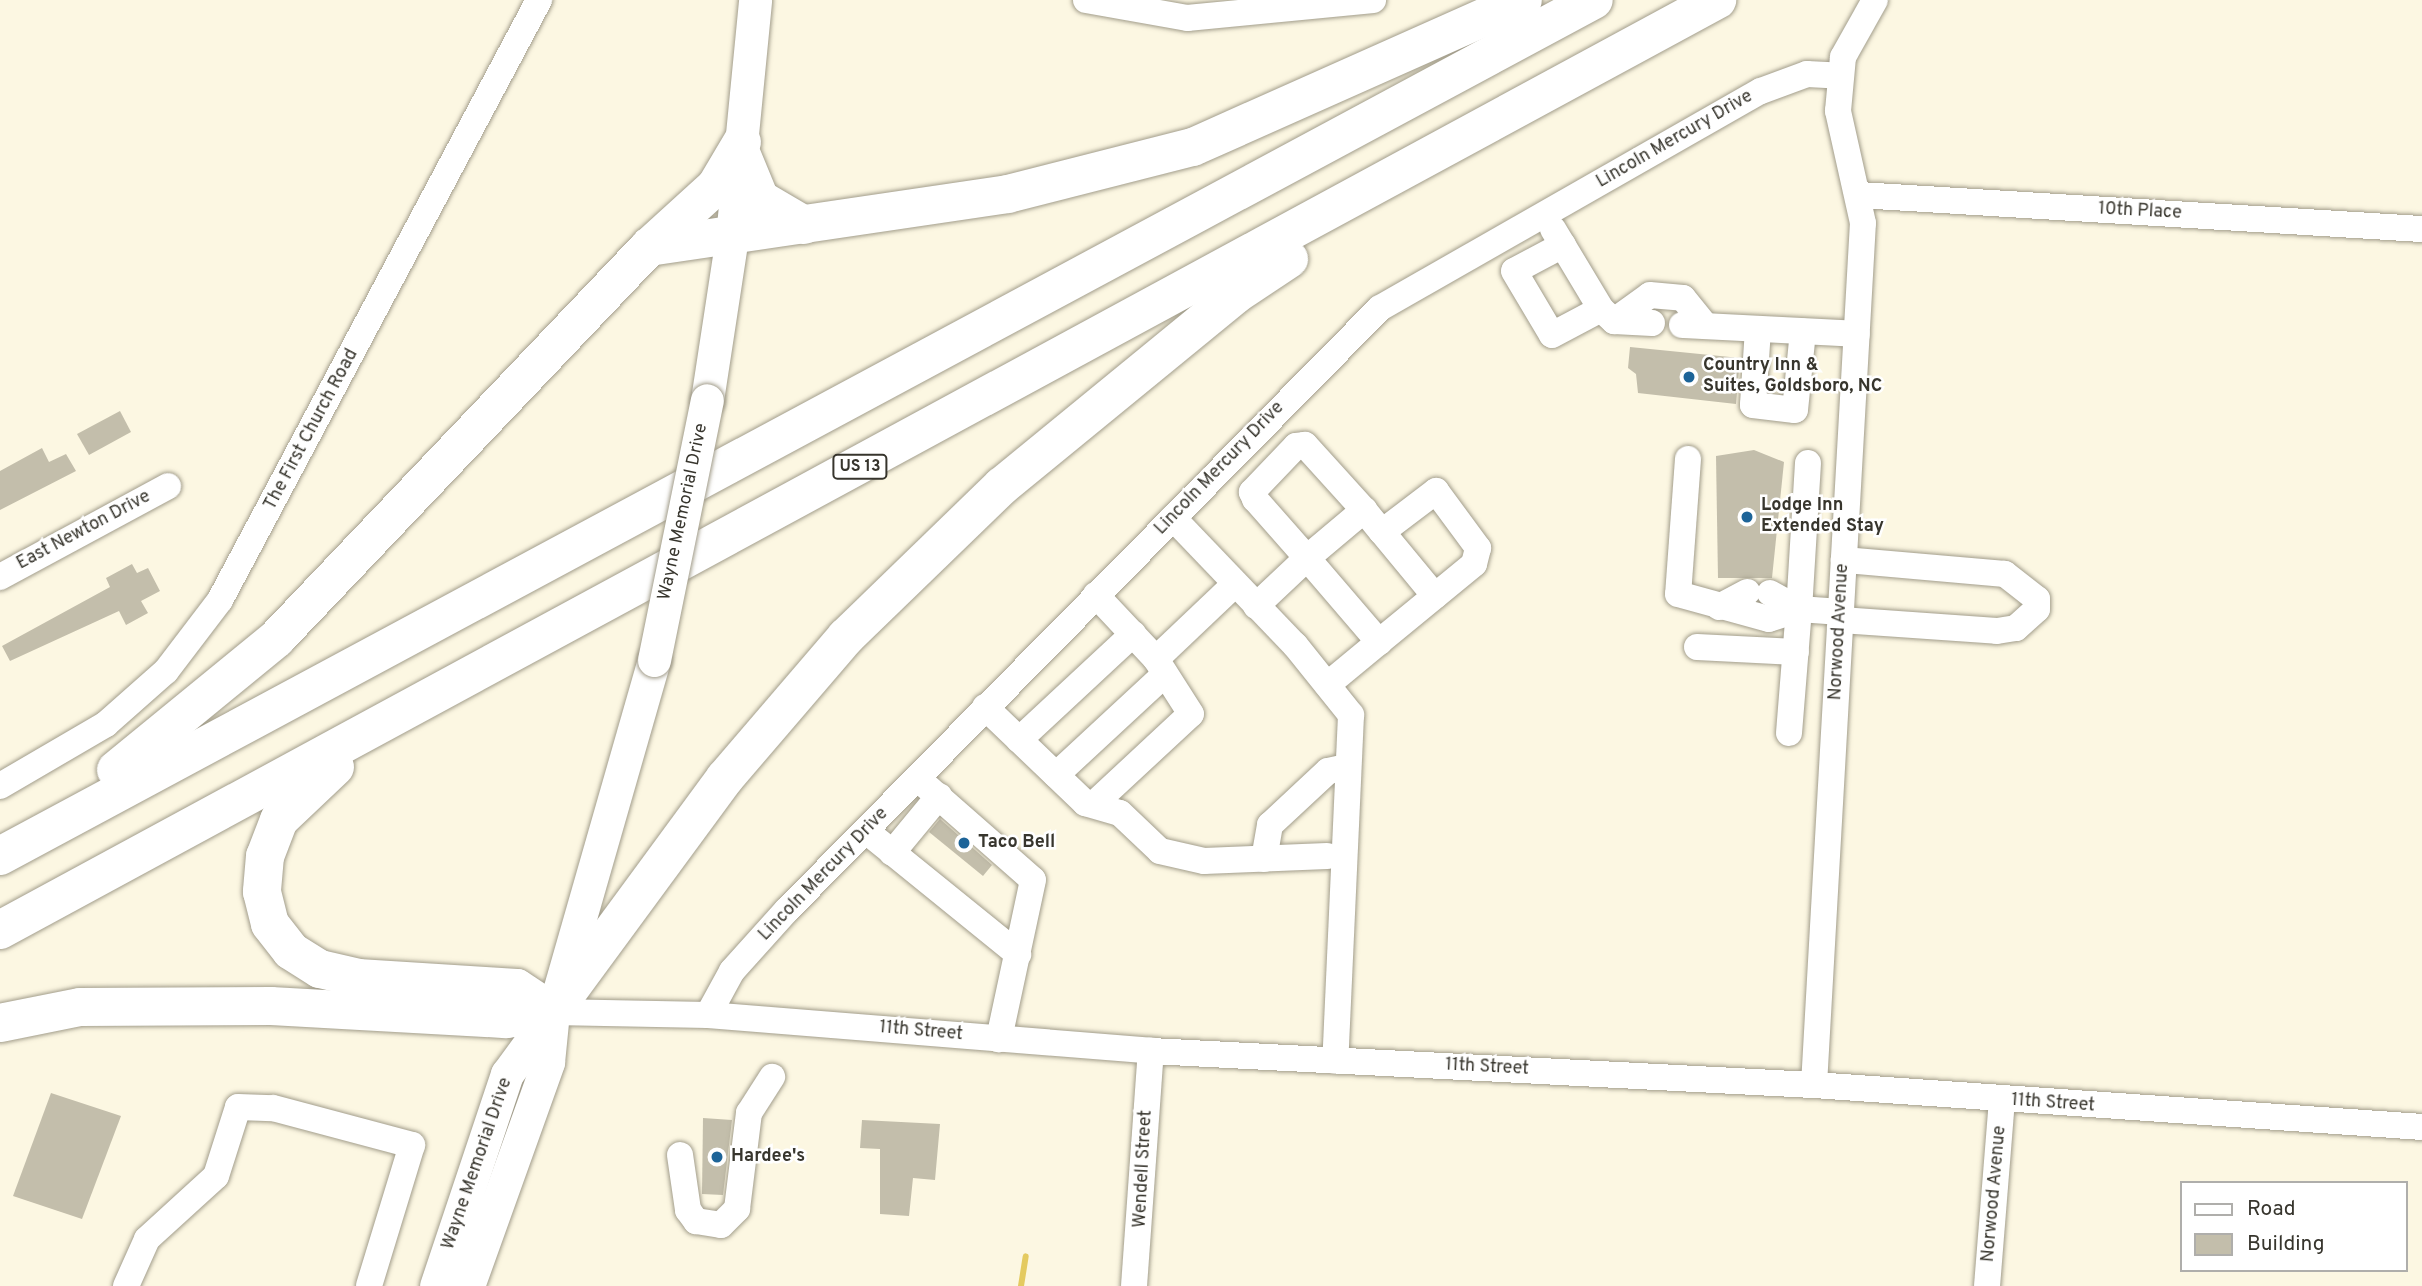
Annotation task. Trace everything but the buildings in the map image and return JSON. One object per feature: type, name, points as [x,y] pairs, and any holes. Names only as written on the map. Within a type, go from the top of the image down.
[{"type":"highway","points":[[649,247],[1008,194],[1193,147],[1523,0]]},
{"type":"highway","points":[[0,856],[1594,0]]},
{"type":"highway","name":"US 13","points":[[0,930],[454,687],[1717,0]]},
{"type":"highway","points":[[0,1023],[80,1007],[271,1006],[507,1019],[553,1012],[725,778],[846,637],[1002,486],[1235,295],[1521,107]]},
{"type":"highway","points":[[741,147],[760,199],[804,225]]},
{"type":"highway","points":[[0,848],[148,748],[277,638],[649,247],[716,186],[741,147]]},
{"type":"highway","points":[[454,687],[341,762],[279,820],[263,880],[270,924],[291,951],[320,970],[429,987],[517,988],[553,1012]]},
{"type":"main road","name":"Wayne Memorial Drive","points":[[468,1286],[548,1062],[553,1012],[654,660],[707,400],[732,236],[755,0]]},
{"type":"main road","name":"Wayne Memorial Drive","points":[[436,1286],[508,1074],[553,1012]]},
{"type":"street","name":"The First Church Road","points":[[0,786],[106,724],[166,671],[220,600],[539,0]]},
{"type":"street","points":[[1086,0],[1187,18],[1368,1]]},
{"type":"street","points":[[1842,66],[1875,0]]},
{"type":"street","name":"Norwood Avenue","points":[[1814,1085],[1857,334],[1859,195],[1838,110],[1842,66]]},
{"type":"street","name":"Lincoln Mercury Drive","points":[[708,1015],[732,971],[985,707],[1380,308],[1761,91],[1807,74],[1842,66]]},
{"type":"street","name":"10th Place","points":[[1859,195],[2422,229]]},
{"type":"street","points":[[1544,214],[1607,315],[1652,323]]},
{"type":"street","points":[[1563,245],[1514,271],[1552,335],[1607,315],[1650,295],[1682,298],[1694,325],[1857,334]]},
{"type":"street","points":[[1758,329],[1753,405],[1795,410],[1803,331]]},
{"type":"street","points":[[1379,642],[1252,492],[1296,446],[1311,450],[1436,596]]},
{"type":"street","points":[[1688,459],[1678,594],[1769,620],[1799,609]]},
{"type":"street","points":[[1788,733],[1808,463]]},
{"type":"street","name":"East Newton Drive","points":[[0,577],[168,486]]},
{"type":"street","points":[[1327,685],[1475,564],[1478,548],[1443,493],[1427,497],[1382,532]]},
{"type":"street","points":[[1256,606],[1364,510]]},
{"type":"street","points":[[1173,518],[1256,606],[1351,715],[1335,1061]]},
{"type":"street","points":[[1719,607],[1758,592],[1799,609],[1841,616],[1997,631],[2015,628],[2037,609],[2037,599],[2018,578],[2005,574],[1844,560]]},
{"type":"street","points":[[1056,775],[1235,584]]},
{"type":"street","points":[[1094,804],[1191,714],[1160,667],[1097,595]]},
{"type":"street","points":[[1019,740],[1133,634]]},
{"type":"street","points":[[1697,646],[1796,652]]},
{"type":"street","points":[[1793,691],[1836,698]]},
{"type":"street","points":[[985,707],[1056,775],[1094,804],[1120,813],[1160,851],[1204,861],[1327,856]]},
{"type":"street","points":[[1264,859],[1270,825],[1328,771],[1347,767]]},
{"type":"street","points":[[917,778],[1033,880],[999,1039]]},
{"type":"street","points":[[892,853],[939,796]]},
{"type":"street","points":[[866,831],[892,853],[1021,943]]},
{"type":"street","name":"11th Street","points":[[553,1012],[708,1015],[1151,1051],[1814,1085],[2002,1101],[2422,1127]]},
{"type":"street","name":"Wendell Street","points":[[1135,1286],[1151,1051]]},
{"type":"street","points":[[680,1155],[688,1210],[696,1221],[721,1225],[737,1209],[749,1113],[772,1077]]},
{"type":"street","name":"Norwood Avenue","points":[[1987,1286],[2002,1101]]},
{"type":"street","points":[[117,1282],[147,1239],[216,1177],[238,1107],[273,1108],[412,1145],[369,1286]]},
{"type":"waterway","points":[[1021,1286],[1026,1256]]},
{"type":"place","name":"Country Inn & Suites, Goldsboro, NC","points":[[1689,377]]},
{"type":"place","name":"Lodge Inn Extended Stay","points":[[1747,517]]},
{"type":"place","name":"Taco Bell","points":[[964,843]]},
{"type":"place","name":"Hardee's","points":[[717,1157]]}]
